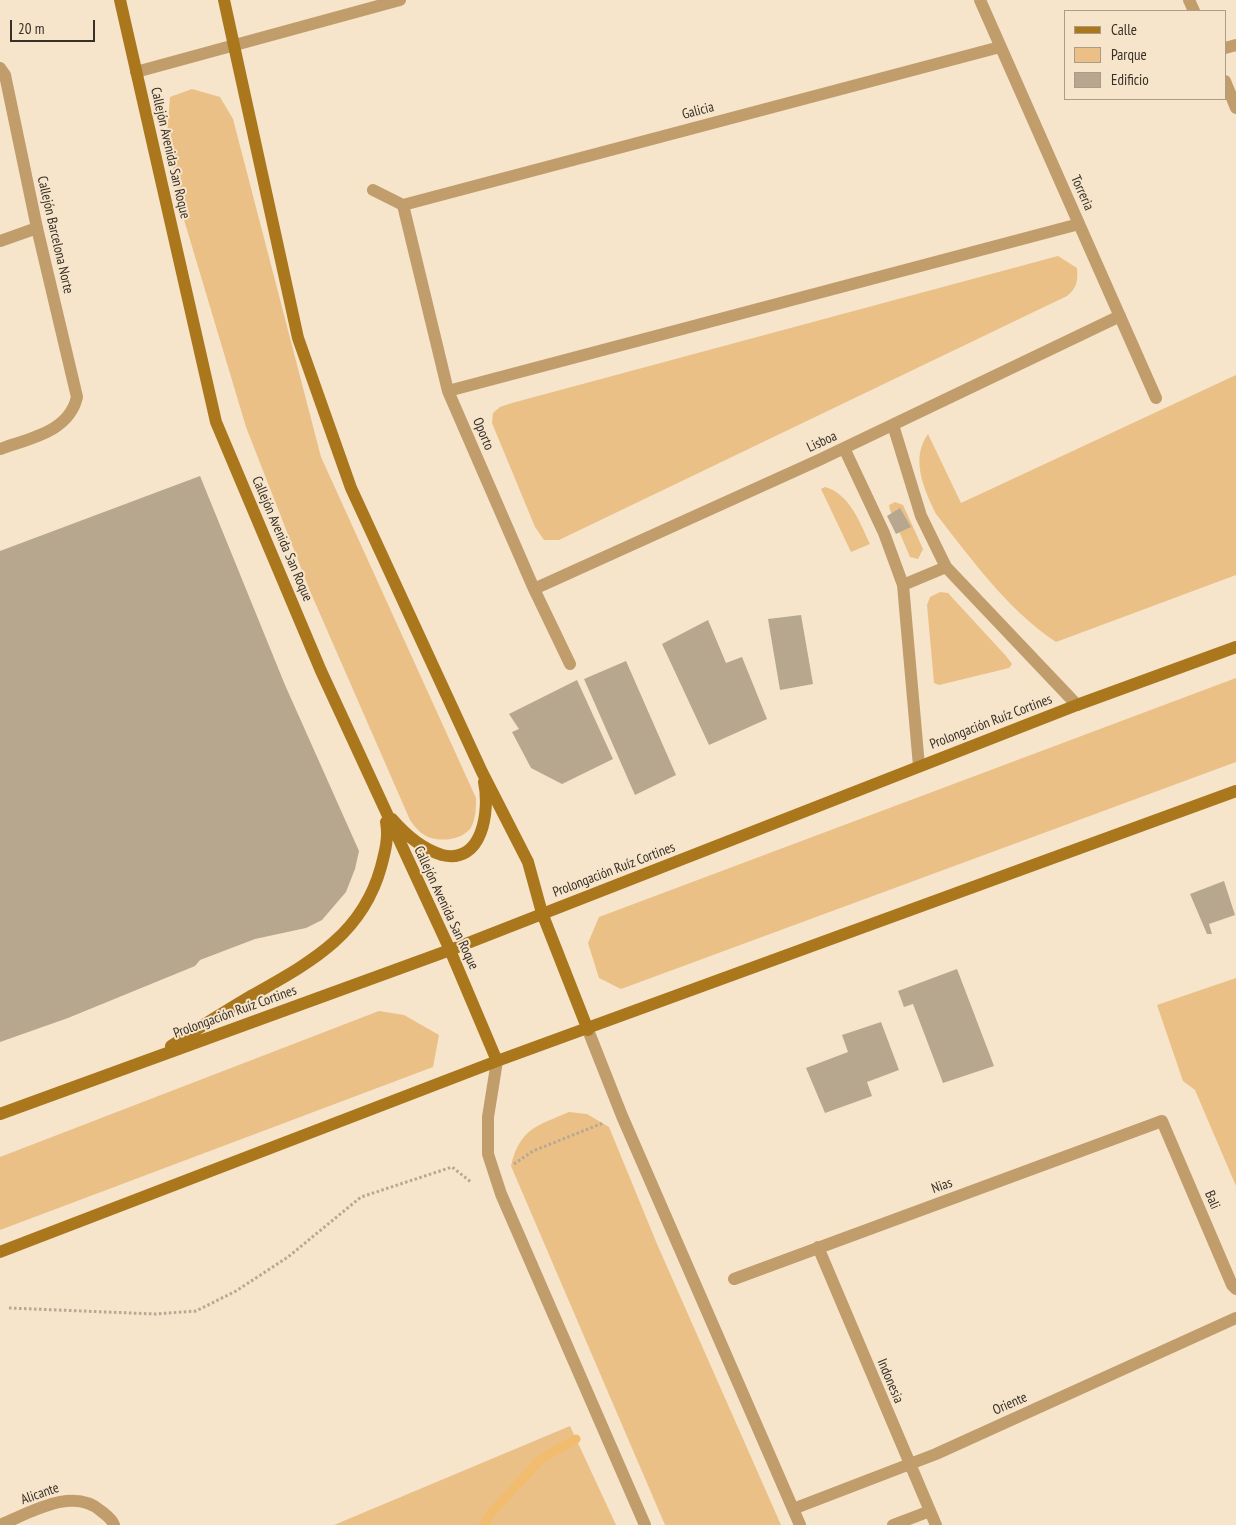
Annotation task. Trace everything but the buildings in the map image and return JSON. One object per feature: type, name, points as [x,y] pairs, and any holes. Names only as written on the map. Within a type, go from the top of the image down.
[{"type":"street","name":"Callejón Avenida San Roque","points":[[120,0],[216,422],[321,672],[450,950],[497,1061]]},
{"type":"street","points":[[136,72],[400,0]]},
{"type":"street","name":"Torreria","points":[[980,0],[1156,398]]},
{"type":"street","points":[[222,1],[298,338],[351,488],[482,772],[528,862],[542,913],[622,1116],[800,1525]]},
{"type":"street","name":"Galicia","points":[[403,204],[1000,47]]},
{"type":"street","name":"Callejón Barcelona Norte","points":[[0,68],[5,75],[37,228],[77,397],[74,410],[58,427],[0,449]]},
{"type":"street","points":[[1226,83],[1236,108]]},
{"type":"street","points":[[373,190],[403,204]]},
{"type":"street","name":"Oporto","points":[[403,204],[448,391],[534,589],[570,664]]},
{"type":"street","points":[[448,391],[1079,224]]},
{"type":"street","points":[[0,241],[37,228]]},
{"type":"street","name":"Lisboa","points":[[534,589],[844,448],[1120,316]]},
{"type":"street","points":[[892,425],[921,516],[946,567],[1077,705]]},
{"type":"street","points":[[844,448],[884,533],[903,585],[919,766]]},
{"type":"street","points":[[903,585],[946,567]]},
{"type":"street","name":"Prolongación Ruíz Cortines","points":[[0,1114],[450,950],[1077,705],[1236,647]]},
{"type":"street","points":[[384,810],[401,830],[429,850],[446,855],[468,850],[479,838],[486,811],[487,795],[482,772]]},
{"type":"street","points":[[0,1252],[497,1061],[588,1030],[1236,791]]},
{"type":"street","points":[[147,1061],[314,960],[338,941],[369,898],[380,871],[386,848],[388,828],[384,810]]},
{"type":"street","points":[[497,1061],[488,1117],[488,1154],[500,1194],[645,1525]]},
{"type":"street","name":"Nias","points":[[734,1279],[1162,1121]]},
{"type":"street","name":"Bali","points":[[1162,1121],[1232,1286],[1236,1289]]},
{"type":"street","name":"Indonesia","points":[[818,1248],[936,1525]]},
{"type":"street","name":"Oriente","points":[[793,1509],[910,1464],[1236,1318]]},
{"type":"street","name":"Alicante","points":[[0,1525],[66,1500],[91,1502],[112,1520],[114,1525]]},
{"type":"street","points":[[893,1525],[930,1511]]},
{"type":"path","points":[[512,1166],[534,1151],[603,1123]]},
{"type":"path","points":[[9,1308],[155,1314],[196,1311],[236,1291],[288,1257],[361,1197],[452,1167],[471,1182]]},
{"type":"green space","points":[[192,89],[220,97],[233,119],[321,457],[476,798],[472,825],[466,833],[460,836],[441,840],[434,839],[419,831],[410,820],[310,591],[246,427],[182,213],[167,135],[170,97]]},
{"type":"green space","points":[[1058,256],[1077,268],[1076,284],[1067,296],[559,540],[544,540],[535,527],[492,423],[493,413],[500,407],[512,403]]},
{"type":"green space","points":[[1236,375],[1236,575],[1056,642],[1038,629],[1006,599],[963,549],[936,514],[923,484],[919,464],[920,454],[928,434],[961,503]]},
{"type":"green space","points":[[825,487],[834,491],[848,503],[870,544],[851,552],[821,489]]},
{"type":"green space","points":[[895,502],[903,505],[923,549],[918,559],[910,557],[890,510],[889,505]]},
{"type":"green space","points":[[940,592],[948,593],[1006,656],[1012,664],[1009,668],[939,685],[934,683],[927,605],[930,597]]},
{"type":"green space","points":[[1236,678],[1236,762],[621,989],[599,978],[588,943],[599,917]]},
{"type":"green space","points":[[1236,978],[1236,1186],[1195,1090],[1183,1081],[1157,1005]]},
{"type":"green space","points":[[379,1011],[404,1015],[439,1035],[433,1067],[0,1230],[0,1157]]},
{"type":"green space","points":[[569,1112],[587,1114],[609,1127],[657,1244],[781,1525],[665,1525],[511,1166],[519,1143],[531,1130]]},
{"type":"green space","points":[[570,1426],[616,1525],[334,1525]]},
{"type":"waterway","points":[[484,1525],[491,1513],[541,1459],[576,1439]]}]
